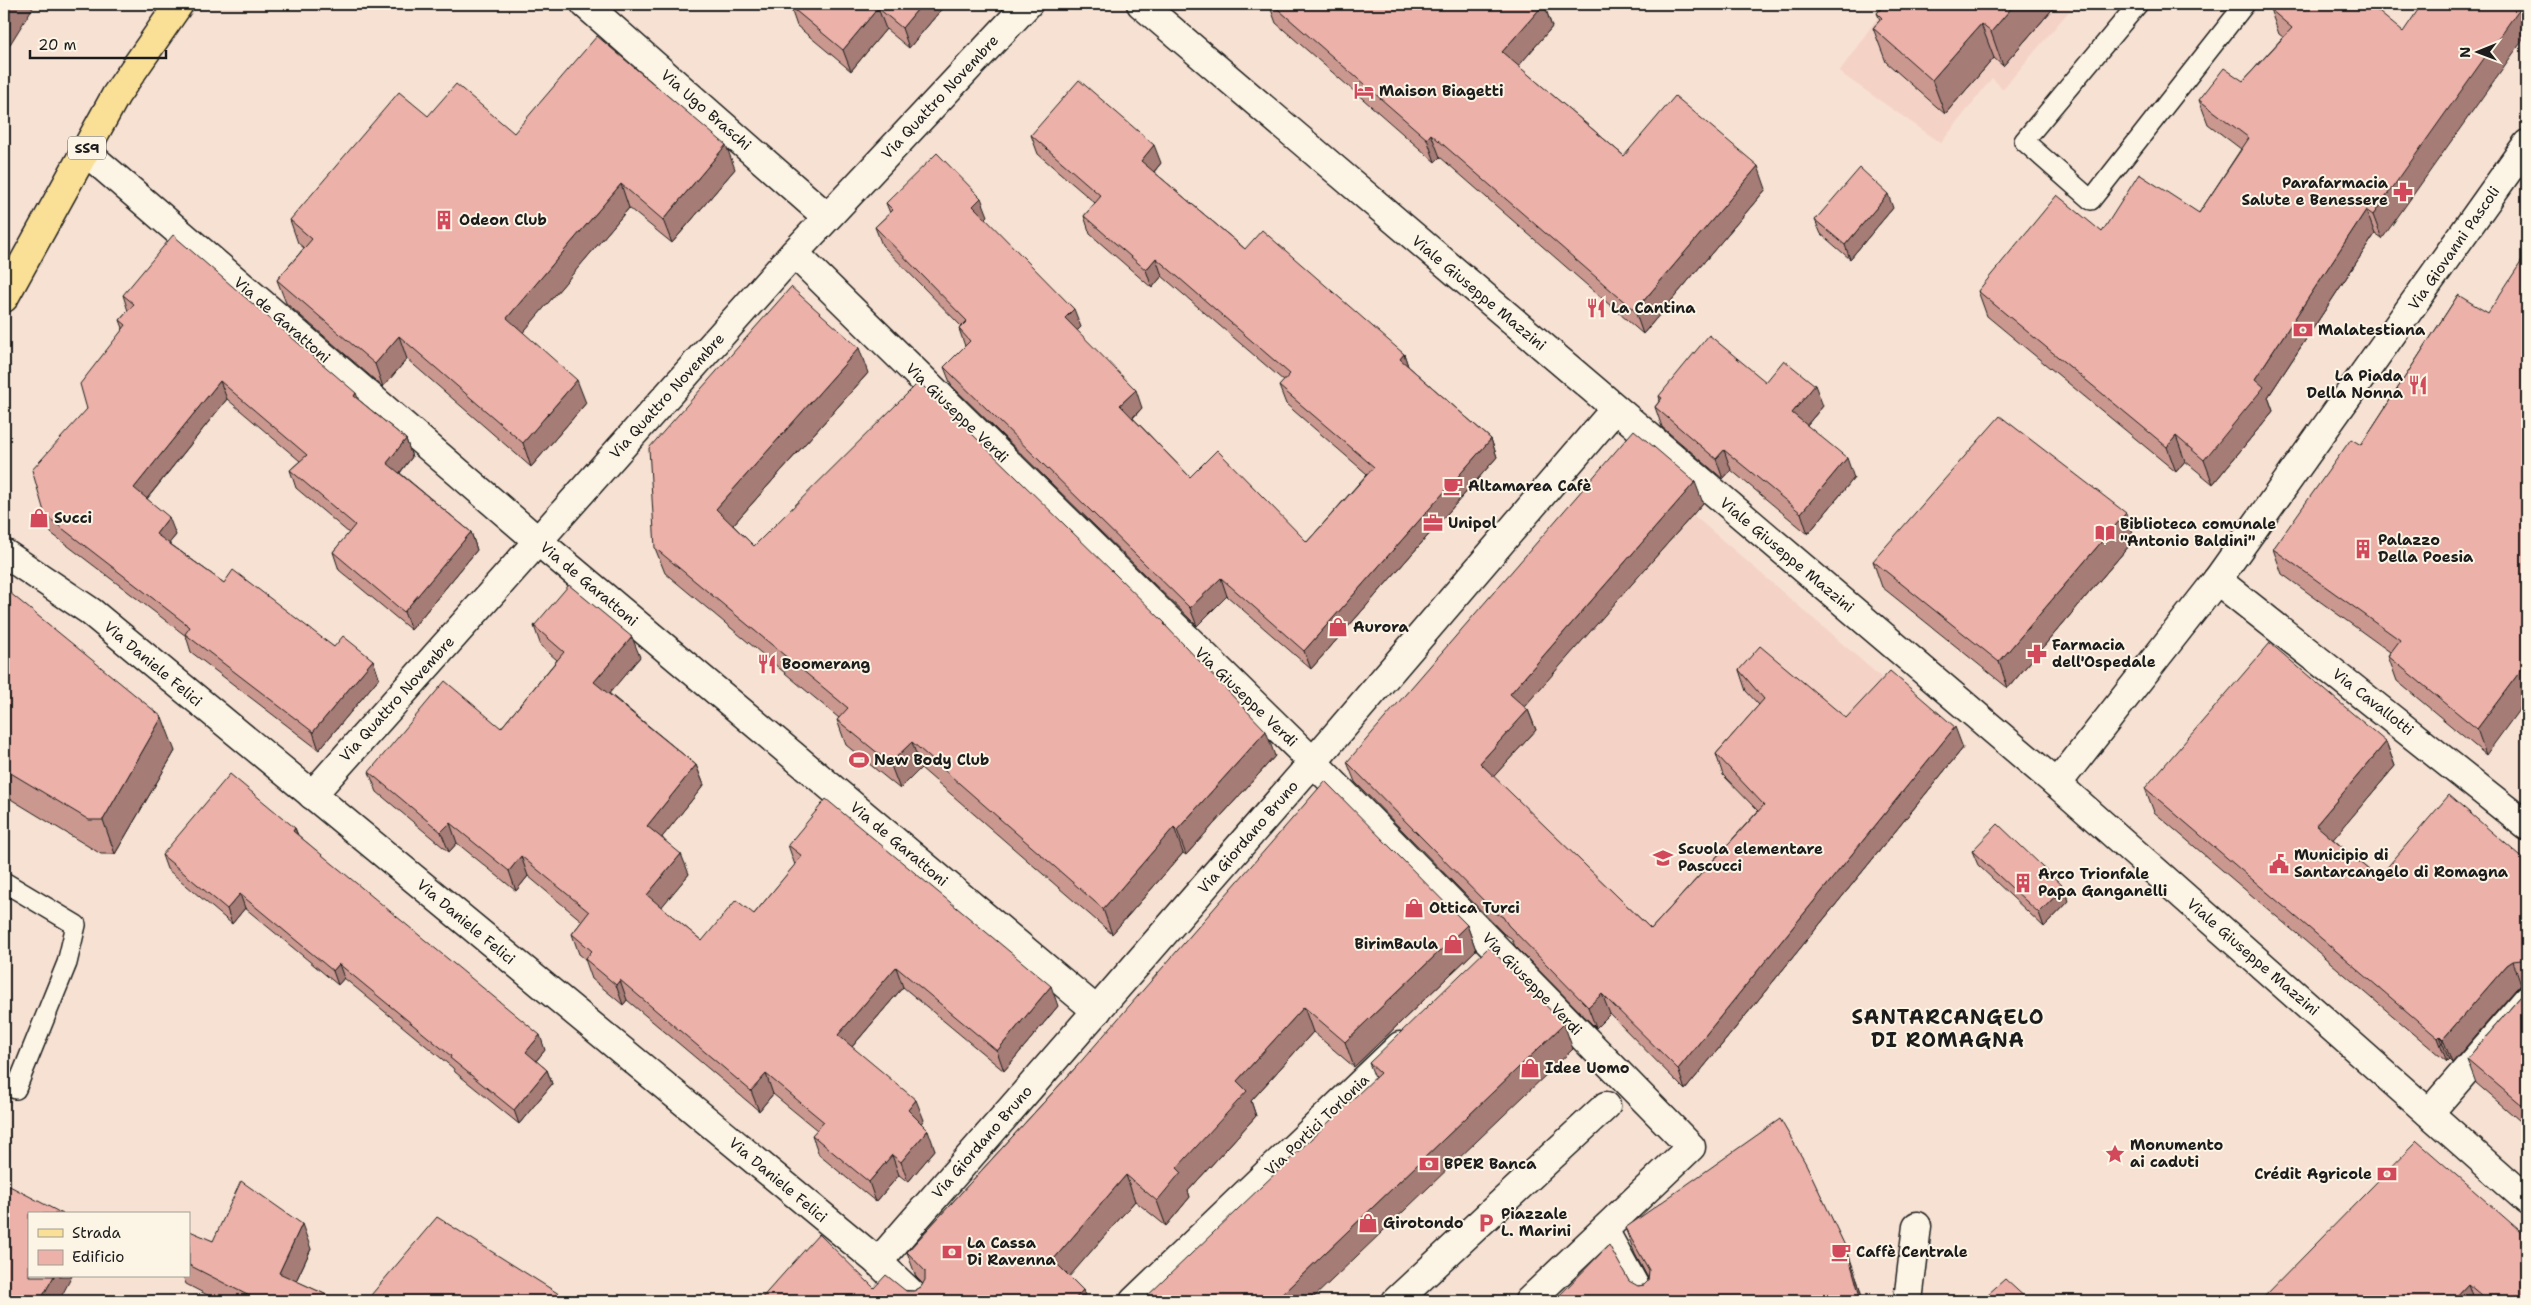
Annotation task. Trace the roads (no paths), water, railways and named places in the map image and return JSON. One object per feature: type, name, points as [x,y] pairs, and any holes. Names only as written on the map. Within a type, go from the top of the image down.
[{"type":"main road","name":"SS9","points":[[4,298],[116,96],[179,4]]},
{"type":"street","name":"Via Ugo Braschi","points":[[585,4],[827,217]]},
{"type":"street","name":"Via Quattro Novembre","points":[[312,795],[794,253],[1028,4]]},
{"type":"street","name":"Viale Giuseppe Mazzini","points":[[1140,4],[2057,784],[2527,1200]]},
{"type":"street","name":"Via Giovanni Pascoli","points":[[2057,784],[2218,580],[2517,176],[2527,144]]},
{"type":"street","name":"Via de Garattoni","points":[[86,152],[538,541],[1097,1011]]},
{"type":"street","name":"Via Giuseppe Verdi","points":[[794,253],[1314,762],[1691,1147],[1607,1226]]},
{"type":"street","name":"Via Giordano Bruno","points":[[878,1262],[1314,762],[1615,409]]},
{"type":"street","name":"Via Daniele Felici","points":[[4,553],[90,611],[878,1262],[919,1301]]},
{"type":"street","name":"Via Cavallotti","points":[[2218,580],[2527,826]]},
{"type":"street","points":[[1478,970],[1500,950]]},
{"type":"street","points":[[2429,1113],[2527,1000]]},
{"type":"street","name":"Via Portici Torlonia","points":[[1134,1301],[1421,1025]]},
{"type":"street","points":[[1396,1301],[1606,1106]]},
{"type":"street","points":[[1529,1301],[1607,1226]]},
{"type":"street","points":[[1908,1301],[1917,1226]]},
{"type":"lane","points":[[2138,4],[2024,141],[2091,200],[2245,4]]},
{"type":"lane","points":[[4,882],[76,925],[66,963],[16,1089],[4,1085]]},
{"type":"lane","points":[[1607,1226],[1648,1301]]},
{"type":"place","name":"Maison Biagetti","points":[[1364,91]]},
{"type":"place","name":"Parafarmacia Salute e Benessere","points":[[2403,192]]},
{"type":"place","name":"Odeon Club","points":[[444,220]]},
{"type":"place","name":"La Cantina","points":[[1596,308]]},
{"type":"place","name":"Malatestiana","points":[[2303,330]]},
{"type":"place","name":"La Piada Della Nonna","points":[[2418,385]]},
{"type":"place","name":"Altamarea Cafè","points":[[1453,486]]},
{"type":"place","name":"Succi","points":[[39,518]]},
{"type":"place","name":"Unipol","points":[[1433,523]]},
{"type":"place","name":"Biblioteca comunale \"Antonio Baldini\"","points":[[2105,533]]},
{"type":"place","name":"Palazzo Della Poesia","points":[[2363,549]]},
{"type":"place","name":"Aurora","points":[[1338,627]]},
{"type":"place","name":"Farmacia dell'Ospedale","points":[[2037,654]]},
{"type":"place","name":"Boomerang","points":[[767,664]]},
{"type":"place","name":"New Body Club","points":[[859,760]]},
{"type":"place","name":"Scuola elementare Pascucci","points":[[1663,858]]},
{"type":"place","name":"Municipio di Santarcangelo di Romagna","points":[[2279,864]]},
{"type":"place","name":"Arco Trionfale Papa Ganganelli","points":[[2023,883]]},
{"type":"place","name":"Ottica Turci","points":[[1414,908]]},
{"type":"place","name":"BirimBaula","points":[[1453,944]]},
{"type":"place","name":"Idee Uomo","points":[[1530,1068]]},
{"type":"place","name":"Monumento ai caduti","points":[[2115,1154]]},
{"type":"place","name":"BPER Banca","points":[[1429,1164]]},
{"type":"place","name":"Crédit Agricole","points":[[2387,1174]]},
{"type":"place","name":"Girotondo","points":[[1368,1223]]},
{"type":"place","name":"Piazzale L. Marini","points":[[1486,1223]]},
{"type":"place","name":"La Cassa Di Ravenna","points":[[952,1252]]},
{"type":"place","name":"Caffè Centrale","points":[[1841,1252]]},
{"type":"district","name":"SANTARCANGELO DI ROMAGNA","points":[[1948,1028]]}]
